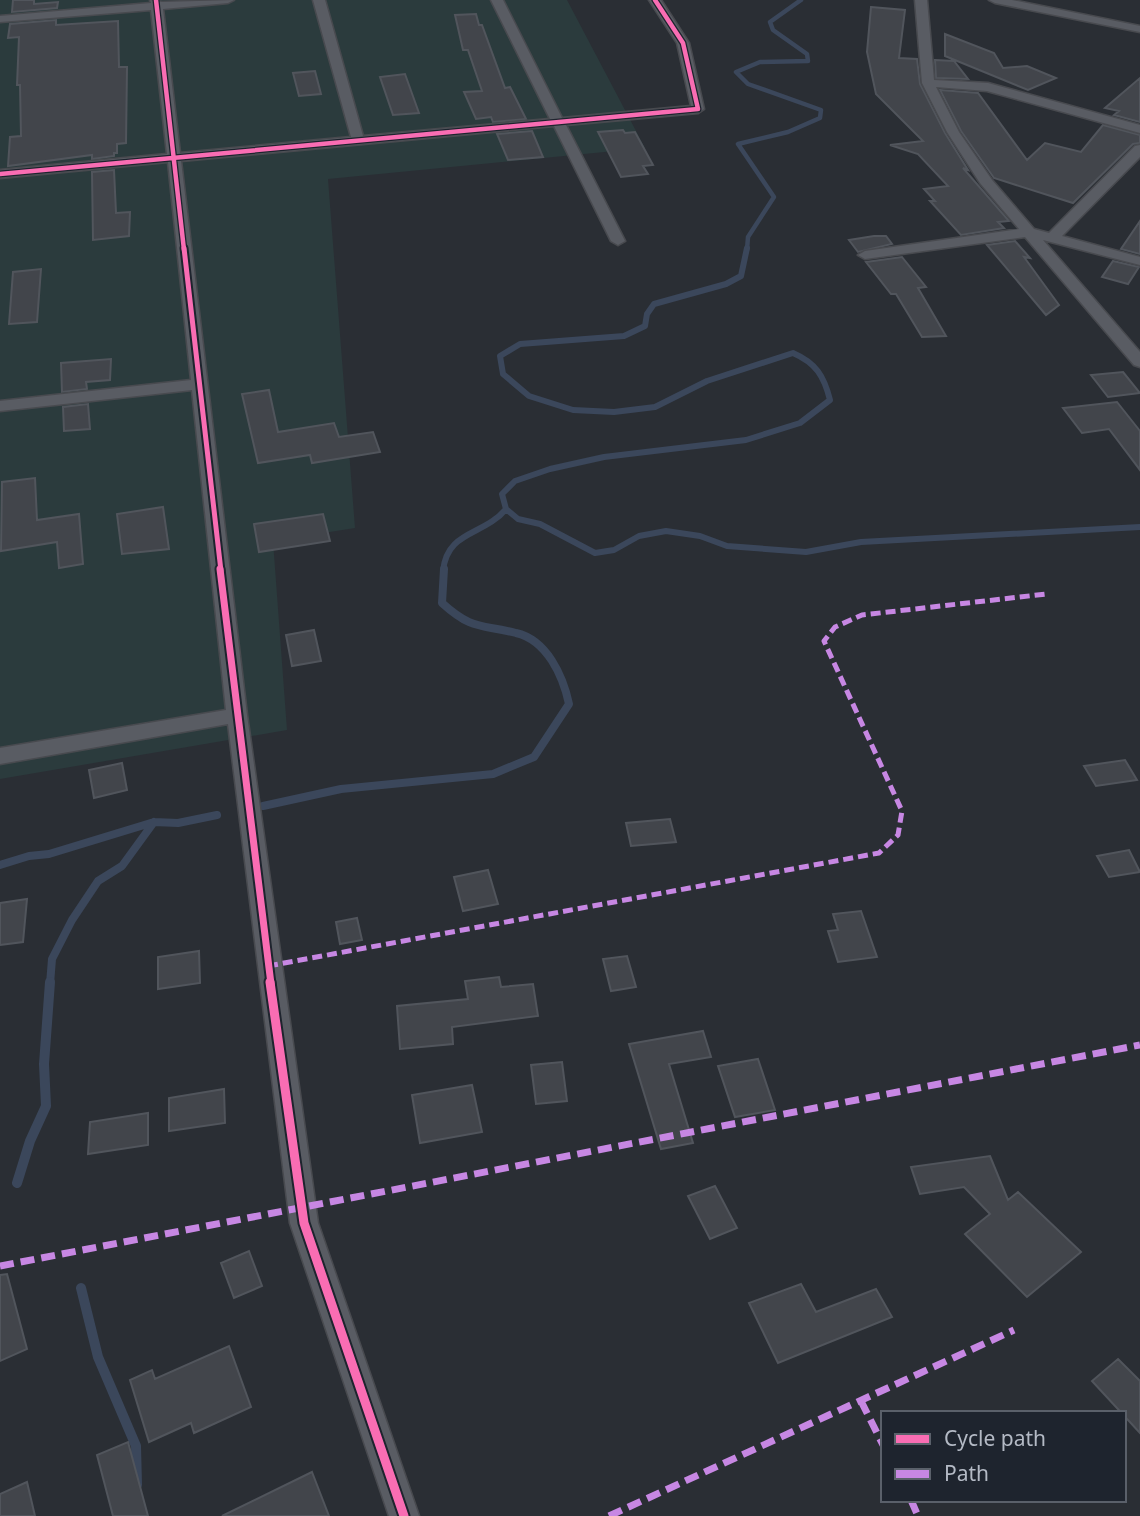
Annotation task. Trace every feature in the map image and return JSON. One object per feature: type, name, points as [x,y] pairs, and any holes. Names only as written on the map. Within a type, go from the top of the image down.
[{"type":"street","points":[[0,19],[157,3],[228,0]]},
{"type":"street","points":[[319,0],[358,140]]},
{"type":"street","points":[[497,0],[618,241]]},
{"type":"street","points":[[0,174],[698,109],[683,43],[655,0]]},
{"type":"street","points":[[921,0],[928,83],[953,132],[987,183],[1140,362]]},
{"type":"street","points":[[995,0],[1140,29]]},
{"type":"street","points":[[157,3],[237,715],[304,1223],[404,1516]]},
{"type":"street","points":[[928,83],[988,87],[1140,129]]},
{"type":"street","points":[[1052,238],[1140,149]]},
{"type":"street","points":[[865,255],[1029,232],[1140,261]]},
{"type":"street","points":[[0,406],[200,384]]},
{"type":"street","points":[[0,756],[237,715]]},
{"type":"shaded area","points":[[0,0],[567,0],[645,148],[328,179],[355,528],[273,541],[287,730],[0,779]]},
{"type":"building","points":[[13,0],[34,0],[34,4],[58,2],[57,8],[12,12]]},
{"type":"building","points":[[871,7],[905,10],[899,58],[917,59],[920,84],[968,170],[963,168],[1009,221],[998,222],[1004,228],[961,235],[930,201],[935,201],[924,189],[948,186],[918,154],[890,145],[923,141],[876,94],[867,52]]},
{"type":"building","points":[[476,14],[505,88],[510,87],[526,119],[493,122],[491,117],[476,119],[464,92],[482,91],[468,50],[463,50],[455,15]]},
{"type":"building","points":[[56,20],[56,25],[118,21],[119,67],[127,67],[126,143],[117,144],[117,153],[114,153],[114,156],[92,159],[92,155],[8,166],[10,137],[21,136],[20,85],[17,85],[19,37],[8,38],[10,24]]},
{"type":"building","points":[[945,34],[994,53],[1003,68],[1027,66],[1056,78],[1028,90],[945,56]]},
{"type":"building","points":[[935,60],[954,61],[968,79],[936,78]]},
{"type":"building","points":[[315,71],[321,94],[299,96],[293,73]]},
{"type":"building","points":[[405,74],[419,113],[393,115],[380,77]]},
{"type":"building","points":[[1140,78],[1140,122],[1114,115],[1119,111],[1105,108]]},
{"type":"building","points":[[940,90],[978,93],[1027,160],[1045,143],[1081,152],[1103,125],[1140,135],[1140,143],[1133,144],[1073,203],[994,178],[961,131]]},
{"type":"building","points":[[623,130],[625,133],[635,132],[653,165],[643,166],[648,174],[621,177],[598,132]]},
{"type":"building","points":[[532,131],[543,157],[508,160],[497,134]]},
{"type":"building","points":[[114,170],[116,213],[130,212],[129,236],[93,240],[92,172]]},
{"type":"building","points":[[1140,221],[1140,254],[1121,249]]},
{"type":"building","points":[[886,236],[892,244],[858,252],[849,240]]},
{"type":"building","points":[[1015,241],[1030,258],[1024,257],[1059,305],[1046,315],[987,245]]},
{"type":"building","points":[[902,257],[926,287],[918,288],[946,336],[922,337],[896,294],[891,294],[866,262]]},
{"type":"building","points":[[1113,261],[1139,267],[1128,284],[1102,277]]},
{"type":"building","points":[[41,269],[37,322],[9,324],[13,272]]},
{"type":"building","points":[[111,359],[110,380],[86,382],[87,389],[62,392],[61,363]]},
{"type":"building","points":[[1123,372],[1140,393],[1108,397],[1091,375]]},
{"type":"building","points":[[269,390],[278,432],[334,423],[339,437],[373,432],[380,452],[312,463],[310,455],[258,463],[242,394]]},
{"type":"building","points":[[1117,402],[1140,431],[1140,470],[1109,429],[1082,433],[1063,408]]},
{"type":"building","points":[[88,404],[90,429],[64,431],[63,407]]},
{"type":"building","points":[[35,478],[37,520],[79,514],[83,564],[59,568],[57,542],[1,551],[2,482]]},
{"type":"building","points":[[163,507],[169,549],[122,554],[117,514]]},
{"type":"building","points":[[323,514],[330,541],[259,552],[254,524]]},
{"type":"building","points":[[314,630],[321,661],[292,666],[286,635]]},
{"type":"building","points":[[1125,760],[1137,780],[1096,786],[1084,766]]},
{"type":"building","points":[[122,763],[127,790],[94,798],[89,770]]},
{"type":"building","points":[[670,819],[676,842],[631,846],[626,823]]},
{"type":"building","points":[[1129,850],[1140,872],[1109,877],[1097,856]]},
{"type":"building","points":[[488,870],[498,904],[463,911],[454,877]]},
{"type":"building","points":[[27,899],[23,942],[0,945],[0,903]]},
{"type":"building","points":[[861,911],[877,957],[838,962],[828,931],[838,930],[833,914]]},
{"type":"building","points":[[357,918],[362,940],[340,944],[336,922]]},
{"type":"building","points":[[199,951],[200,983],[158,989],[158,957]]},
{"type":"building","points":[[627,956],[636,987],[611,991],[603,959]]},
{"type":"building","points":[[499,977],[501,987],[533,984],[538,1016],[452,1027],[453,1044],[400,1049],[397,1006],[468,999],[465,981]]},
{"type":"building","points":[[703,1031],[711,1057],[669,1064],[693,1143],[661,1149],[629,1044]]},
{"type":"building","points":[[758,1059],[775,1110],[735,1117],[718,1066]]},
{"type":"building","points":[[562,1062],[567,1101],[536,1104],[531,1065]]},
{"type":"building","points":[[472,1085],[482,1132],[420,1143],[412,1095]]},
{"type":"building","points":[[224,1089],[225,1123],[169,1131],[169,1098]]},
{"type":"building","points":[[148,1113],[148,1145],[88,1154],[90,1122]]},
{"type":"building","points":[[990,1156],[1008,1200],[1018,1192],[1081,1252],[1027,1297],[965,1234],[990,1214],[964,1187],[920,1194],[911,1167]]},
{"type":"building","points":[[715,1186],[737,1228],[710,1239],[688,1196]]},
{"type":"building","points":[[249,1251],[262,1286],[234,1298],[221,1263]]},
{"type":"building","points":[[7,1274],[27,1349],[0,1361],[0,1275]]},
{"type":"building","points":[[801,1284],[816,1312],[876,1289],[892,1317],[778,1363],[749,1303]]},
{"type":"building","points":[[229,1346],[251,1407],[194,1433],[191,1423],[149,1442],[130,1380],[152,1370],[155,1379]]},
{"type":"building","points":[[1118,1359],[1140,1381],[1140,1433],[1126,1418],[1126,1411],[1120,1411],[1092,1381]]},
{"type":"building","points":[[128,1442],[148,1516],[113,1516],[97,1455]]},
{"type":"building","points":[[312,1472],[329,1516],[222,1516]]},
{"type":"building","points":[[27,1482],[35,1516],[0,1516],[0,1494]]},
{"type":"waterway","points":[[747,250],[748,237],[774,197],[738,144],[788,132],[820,118],[821,110],[748,84],[736,72],[760,62],[808,61],[807,54],[773,30],[770,22],[801,0]]},
{"type":"waterway","points":[[506,509],[502,494],[515,481],[550,469],[604,457],[746,440],[800,423],[830,400],[818,371],[808,361],[793,353],[707,381],[655,407],[614,412],[573,410],[529,396],[503,374],[500,356],[520,344],[624,336],[645,326],[647,314],[654,304],[726,284],[741,276],[747,248]]},
{"type":"waterway","points":[[443,571],[451,548],[459,540],[497,518],[506,509]]},
{"type":"waterway","points":[[506,509],[518,519],[540,524],[595,553],[614,550],[639,536],[666,531],[700,536],[727,546],[806,552],[861,542],[1140,527]]},
{"type":"waterway","points":[[263,806],[341,789],[493,774],[534,757],[569,704],[558,671],[545,651],[527,637],[470,622],[442,603],[444,569]]},
{"type":"waterway","points":[[154,822],[178,823],[217,815]]},
{"type":"waterway","points":[[0,865],[29,856],[49,854],[154,822]]},
{"type":"waterway","points":[[50,984],[52,959],[72,920],[98,881],[122,866],[154,822]]},
{"type":"waterway","points":[[17,1183],[30,1141],[46,1106],[44,1064],[50,982]]},
{"type":"waterway","points":[[81,1288],[98,1357],[136,1446],[137,1485]]},
{"type":"marked path","points":[[268,966],[879,853],[898,835],[902,811],[824,641],[835,627],[862,615],[1046,594]]},
{"type":"marked path","points":[[0,1266],[1140,1045]]},
{"type":"marked path","points":[[609,1516],[1014,1330]]},
{"type":"marked path","points":[[861,1401],[881,1441]]},
{"type":"marked path","points":[[912,1502],[918,1516]]},
{"type":"cycle path","points":[[156,0],[237,715],[304,1223],[404,1516]]},
{"type":"cycle path","points":[[0,174],[698,109],[683,43],[655,0]]}]
